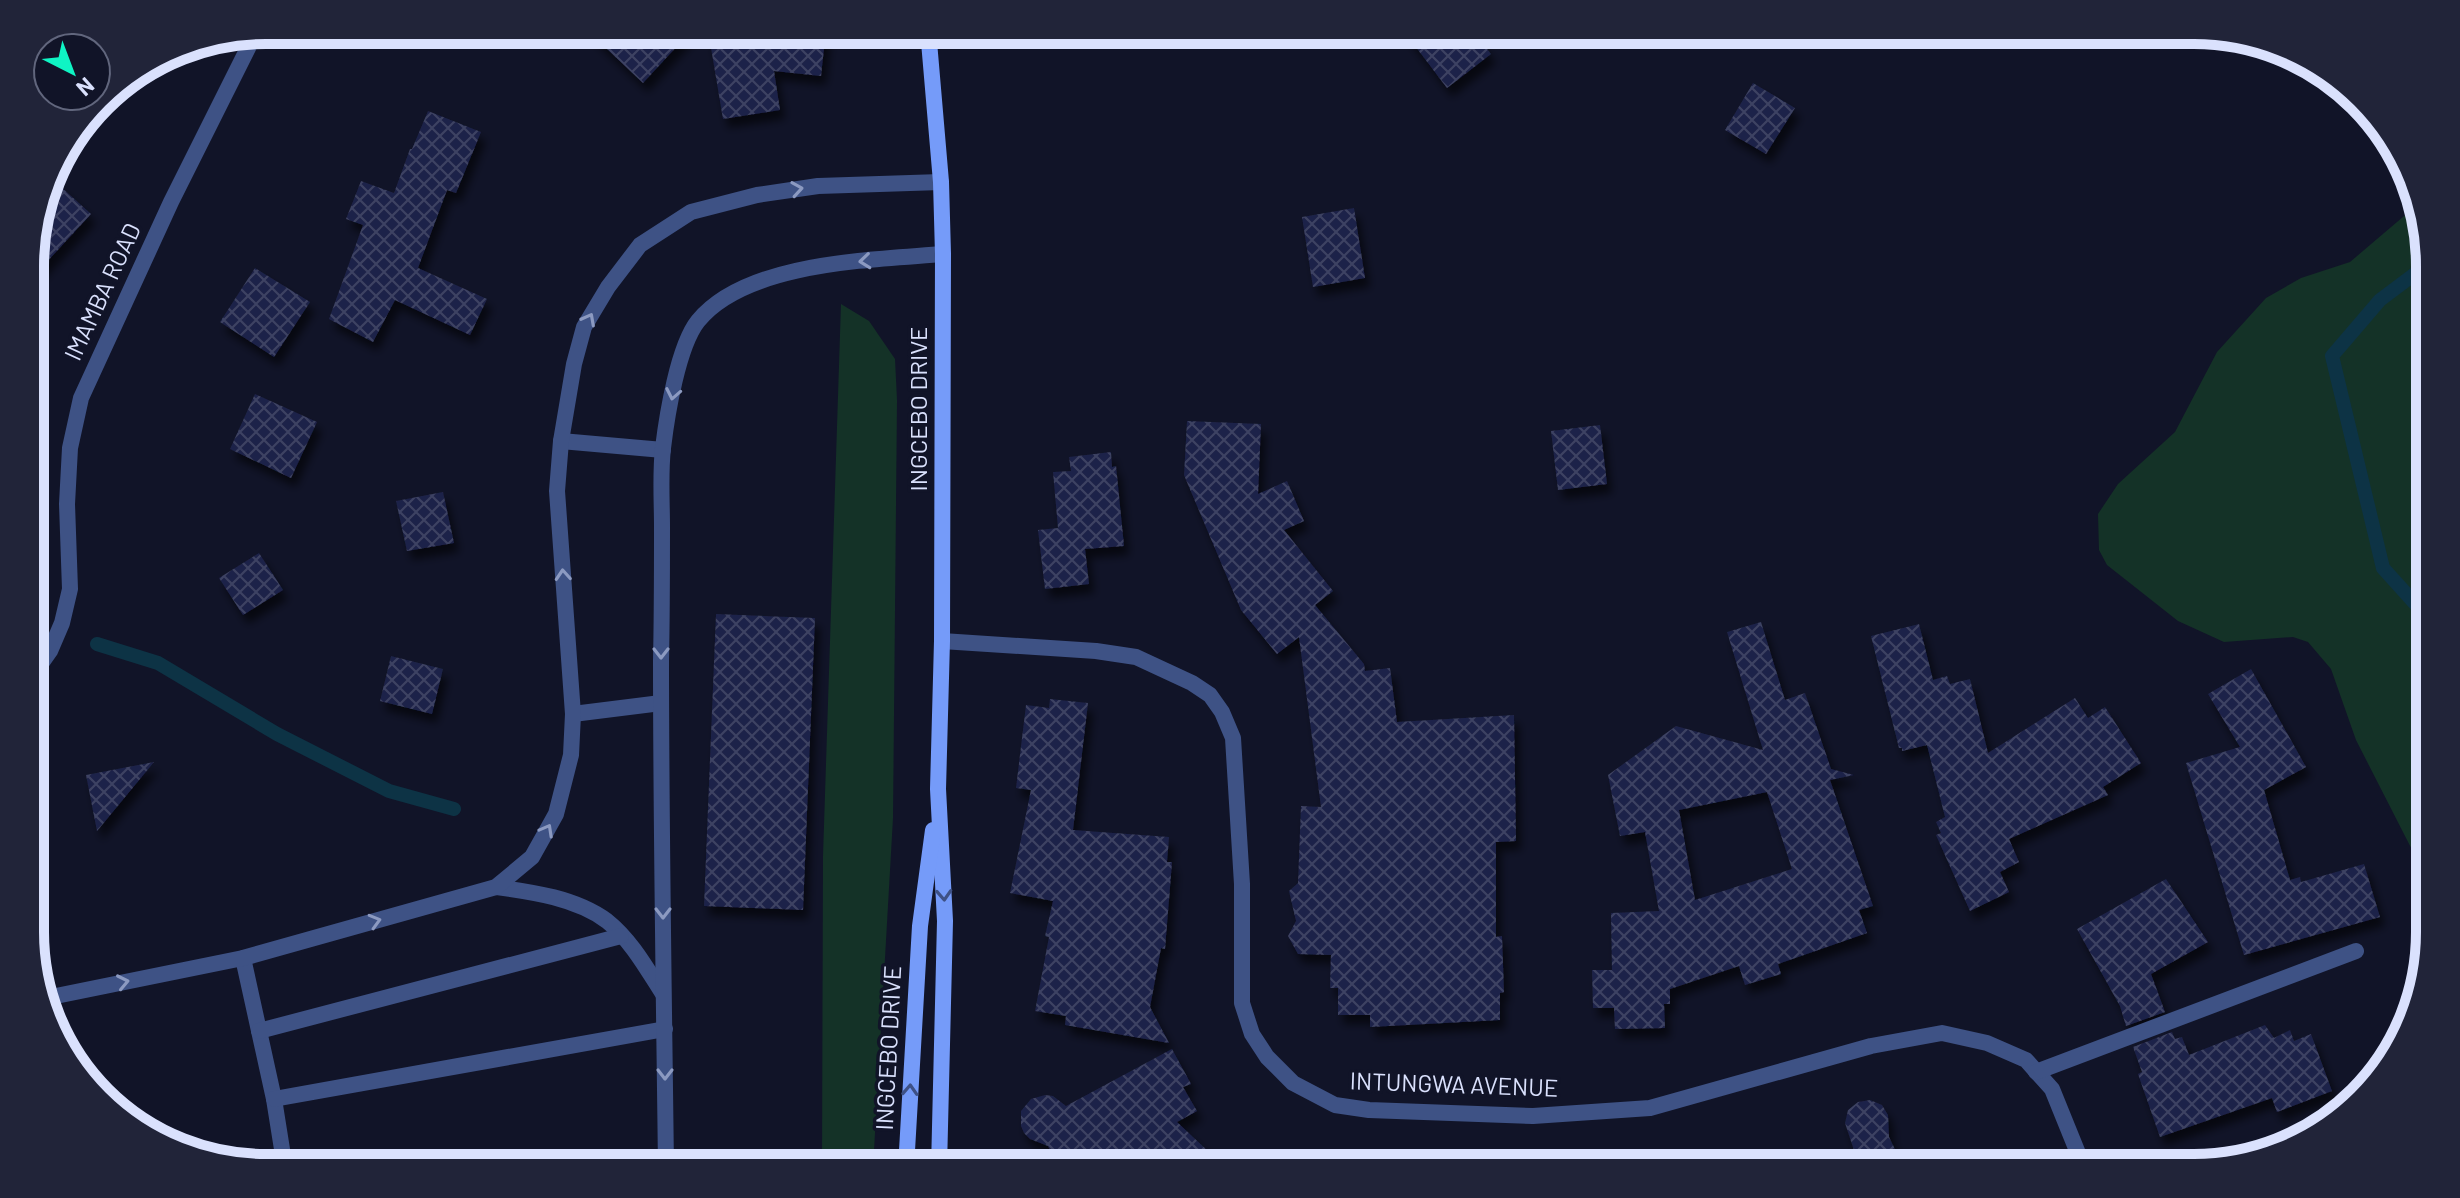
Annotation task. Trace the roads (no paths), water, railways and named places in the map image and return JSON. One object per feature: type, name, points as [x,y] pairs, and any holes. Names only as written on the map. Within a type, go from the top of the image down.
[{"type":"main road","name":"INGCEBO DRIVE","points":[[929,44],[941,182],[943,254],[942,641],[938,789],[945,921],[939,1154]]},
{"type":"main road","name":"INGCEBO DRIVE","points":[[907,1154],[920,926],[938,789]]},
{"type":"street","name":"IMAMBA ROAD","points":[[44,660],[62,623],[70,589],[67,504],[70,448],[81,398],[171,202],[250,44]]},
{"type":"street","points":[[54,996],[243,958],[496,887],[532,857],[556,814],[571,755],[573,714],[557,491],[561,441],[574,364],[584,327],[608,287],[640,245],[691,212],[757,195],[818,186],[941,182]]},
{"type":"street","points":[[666,1154],[661,703],[663,450],[687,339],[713,305],[739,288],[766,278],[860,261],[943,254]]},
{"type":"street","points":[[561,441],[663,450]]},
{"type":"street","name":"INTUNGWA AVENUE","points":[[942,641],[1096,651],[1136,657],[1192,683],[1210,695],[1222,712],[1233,738],[1242,884],[1242,1003],[1252,1034],[1267,1057],[1293,1083],[1335,1105],[1369,1110],[1533,1116],[1650,1108],[1871,1046],[1942,1033],[1987,1043],[2026,1060],[2052,1089],[2078,1154]]},
{"type":"street","points":[[573,714],[661,703]]},
{"type":"street","points":[[496,887],[563,900],[607,921],[633,948],[664,996]]},
{"type":"street","points":[[259,1031],[621,936]]},
{"type":"street","points":[[2036,1072],[2356,951]]},
{"type":"street","points":[[243,958],[283,1154]]},
{"type":"street","points":[[274,1099],[665,1029]]},
{"type":"waterway","points":[[2416,273],[2380,300],[2332,356],[2383,568],[2416,605]]},
{"type":"waterway","points":[[97,644],[158,663],[277,734],[389,791],[454,809]]}]
